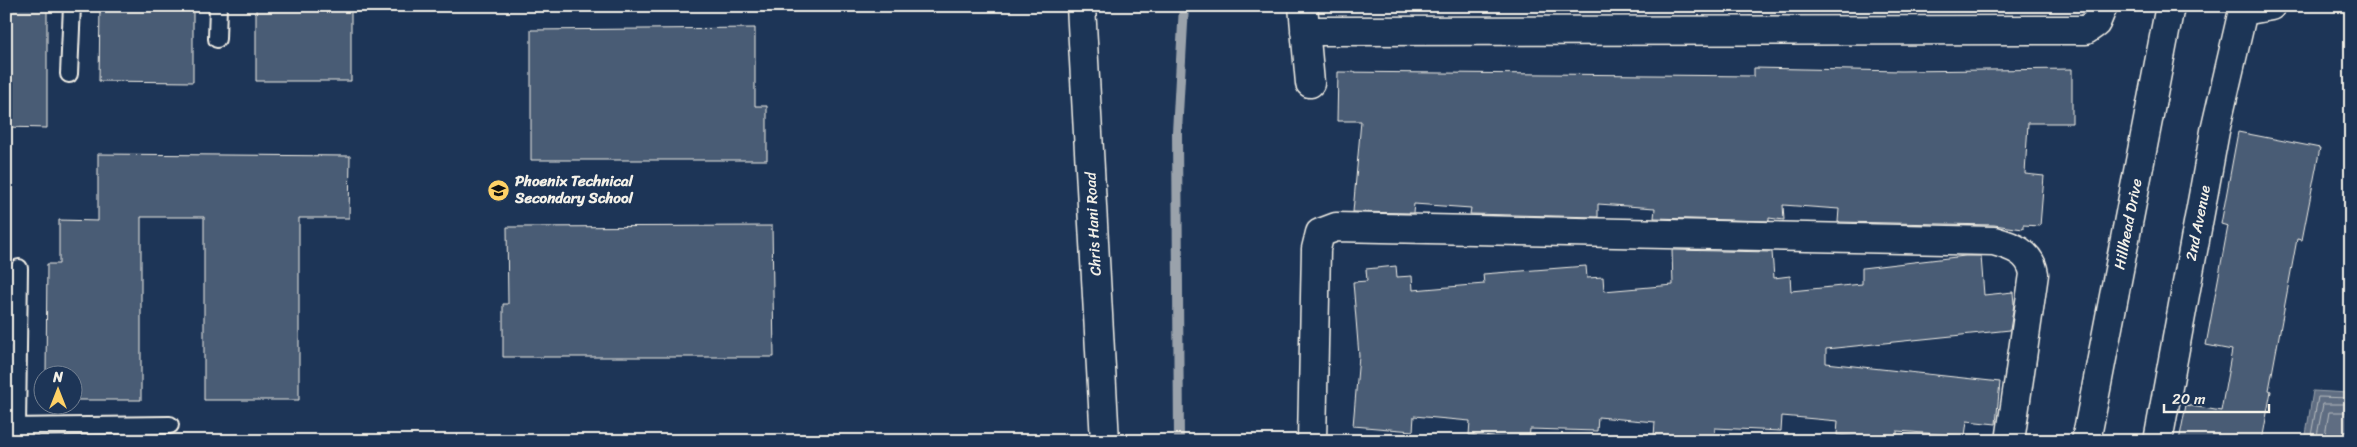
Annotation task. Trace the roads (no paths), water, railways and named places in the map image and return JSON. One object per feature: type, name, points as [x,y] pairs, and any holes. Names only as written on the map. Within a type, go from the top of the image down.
[{"type":"street","name":"Chris Hani Road","points":[[1081,6],[1105,441]]},
{"type":"street","points":[[1310,83],[1304,19],[2086,30],[2096,23],[2104,6]]},
{"type":"street","name":"Hillhead Drive","points":[[2086,441],[2170,6]]},
{"type":"street","points":[[2243,9],[2270,6]]},
{"type":"street","name":"2nd Avenue","points":[[2158,441],[2216,131],[2243,9]]},
{"type":"street","points":[[1312,441],[1316,249],[1320,233],[1336,227],[1994,241],[2021,251],[2033,263],[2034,286],[2010,441]]},
{"type":"lane","points":[[69,74],[72,6]]},
{"type":"lane","points":[[217,39],[218,6]]},
{"type":"lane","points":[[19,268],[11,427],[170,425]]},
{"type":"water","points":[[2313,391],[2349,393],[2351,400],[2351,441],[2305,441]]},
{"type":"waterway","points":[[1179,441],[1177,132],[1184,6]]},
{"type":"place","name":"Phoenix Technical Secondary School","points":[[499,190]]}]
